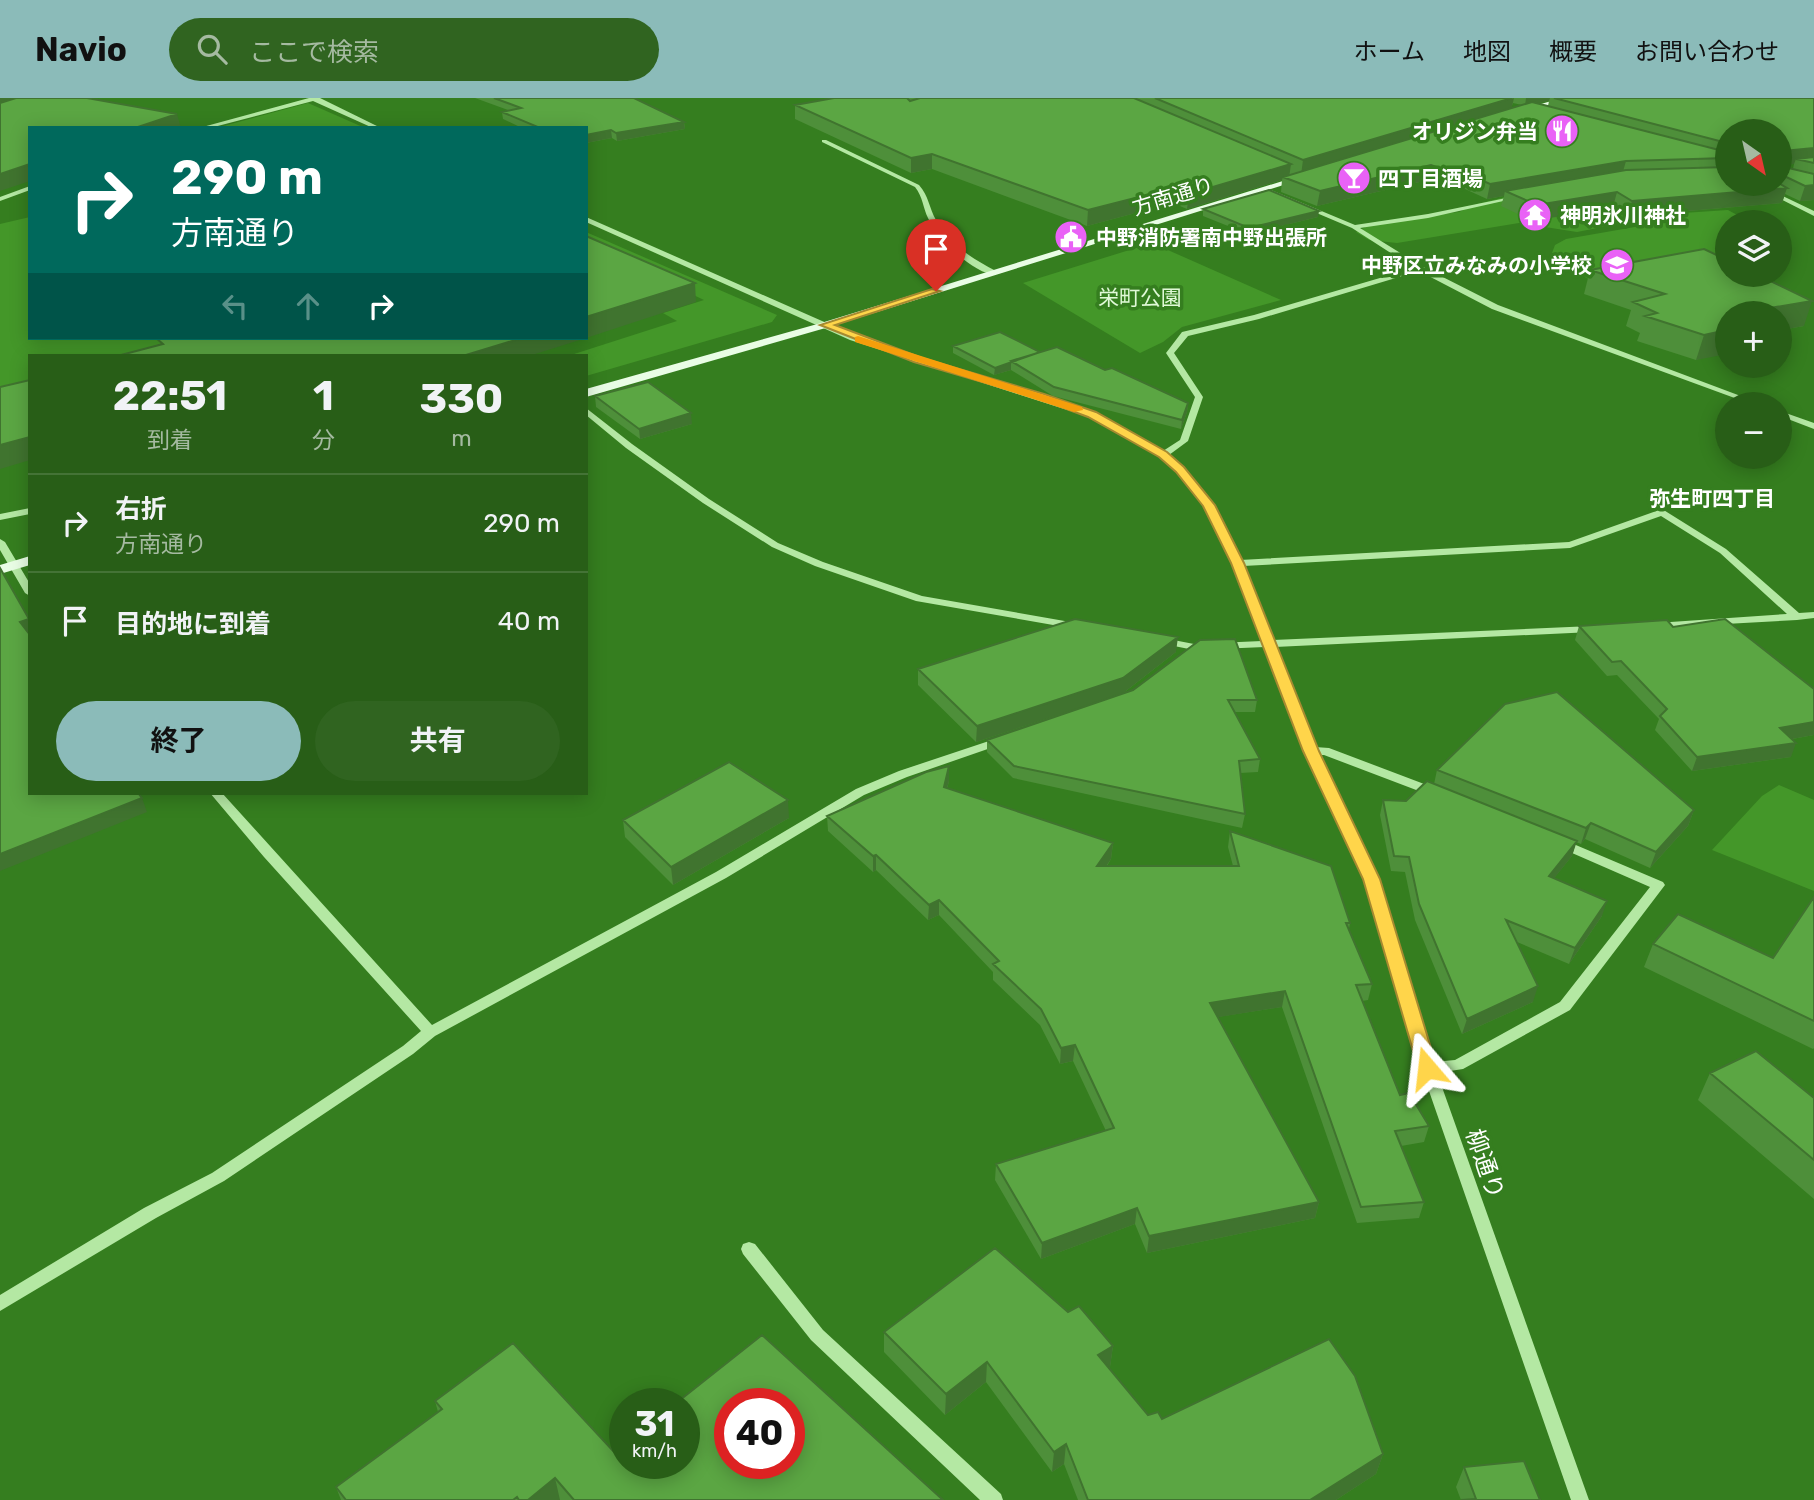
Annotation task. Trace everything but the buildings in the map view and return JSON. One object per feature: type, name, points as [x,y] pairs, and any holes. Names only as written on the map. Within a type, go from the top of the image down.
[{"type":"main road","points":[[1526,110],[1571,98]]},
{"type":"main road","points":[[1506,110],[1526,110],[1550,116]]},
{"type":"main road","name":"方南通り","points":[[588,392],[825,325],[1312,175]]},
{"type":"main road","points":[[6,568],[28,560]]},
{"type":"street","points":[[209,126],[314,98],[374,126]]},
{"type":"street","points":[[824,141],[917,186],[928,200],[928,210],[939,232],[967,259],[993,273]]},
{"type":"street","points":[[1288,173],[1301,178]]},
{"type":"street","points":[[0,199],[28,189]]},
{"type":"street","points":[[1266,190],[1354,227],[1420,269],[1495,307],[1725,392]]},
{"type":"street","points":[[1354,227],[1427,216],[1523,196]]},
{"type":"street","points":[[1778,196],[1814,214]]},
{"type":"street","name":"柳通り","points":[[588,220],[825,325],[918,360],[1041,396],[1092,415],[1163,455],[1180,469],[1209,505],[1237,563],[1311,751],[1371,879],[1427,1068],[1580,1500]]},
{"type":"street","points":[[1163,455],[1184,441],[1199,397],[1170,353],[1185,334],[1420,269]]},
{"type":"street","points":[[588,412],[629,446],[706,500],[775,545],[819,564],[920,599],[1093,629]]},
{"type":"street","points":[[1792,418],[1814,426]]},
{"type":"street","points":[[0,517],[28,511]]},
{"type":"street","points":[[1237,563],[1570,545],[1662,512],[1723,551],[1797,617]]},
{"type":"street","points":[[0,542],[6,568],[28,591]]},
{"type":"street","points":[[1648,626],[1814,615]]},
{"type":"street","points":[[1146,638],[1194,647],[1608,629]]},
{"type":"street","points":[[1175,661],[1194,647]]},
{"type":"street","points":[[0,1304],[150,1213],[218,1177],[408,1050],[430,1032],[665,906],[860,793],[903,774],[1011,737]]},
{"type":"street","points":[[1311,751],[1325,751],[1444,796]]},
{"type":"street","points":[[218,795],[290,880],[338,928],[430,1032]]},
{"type":"street","points":[[1427,1068],[1458,1065],[1565,1006],[1657,886],[1545,837]]},
{"type":"street","points":[[749,1250],[817,1335],[994,1500]]},
{"type":"green space","points":[[308,103],[360,126],[223,126]]},
{"type":"green space","points":[[1518,194],[1585,195],[1627,217],[1623,223],[1577,232],[1519,223],[1397,243],[1369,240],[1356,232],[1375,222],[1459,212],[1477,204]]},
{"type":"green space","points":[[1715,211],[1715,264],[1599,285],[1569,268],[1552,253],[1555,245],[1566,239],[1652,224],[1638,216]]},
{"type":"green space","points":[[28,217],[28,340],[176,340],[124,354],[28,354],[28,381],[0,388],[0,224]]},
{"type":"green space","points":[[588,233],[777,315],[772,322],[588,375],[588,354],[574,354],[677,321],[663,313],[704,300],[588,245]]},
{"type":"green space","name":"栄町公園","points":[[1152,243],[1281,300],[1182,327],[1163,342],[1140,353],[1023,283]]},
{"type":"green space","points":[[1779,785],[1814,800],[1814,891],[1712,850],[1762,796]]},
{"type":"slow traffic","points":[[858,339],[1078,410]]},
{"type":"place","name":"オリジン弁当","points":[[1562,131]]},
{"type":"place","name":"四丁目酒場","points":[[1354,178]]},
{"type":"place","name":"神明氷川神社","points":[[1535,215]]},
{"type":"place","name":"中野消防署南中野出張所","points":[[1071,237]]},
{"type":"place","name":"中野区立みなみの小学校","points":[[1617,265]]},
{"type":"district","name":"弥生町四丁目","points":[[1712,498]]},
{"type":"route","points":[[936,291],[825,325],[853,338],[918,360],[1041,396],[1092,415],[1163,455],[1180,469],[1209,505],[1237,563],[1311,751],[1371,879],[1427,1068]]}]
